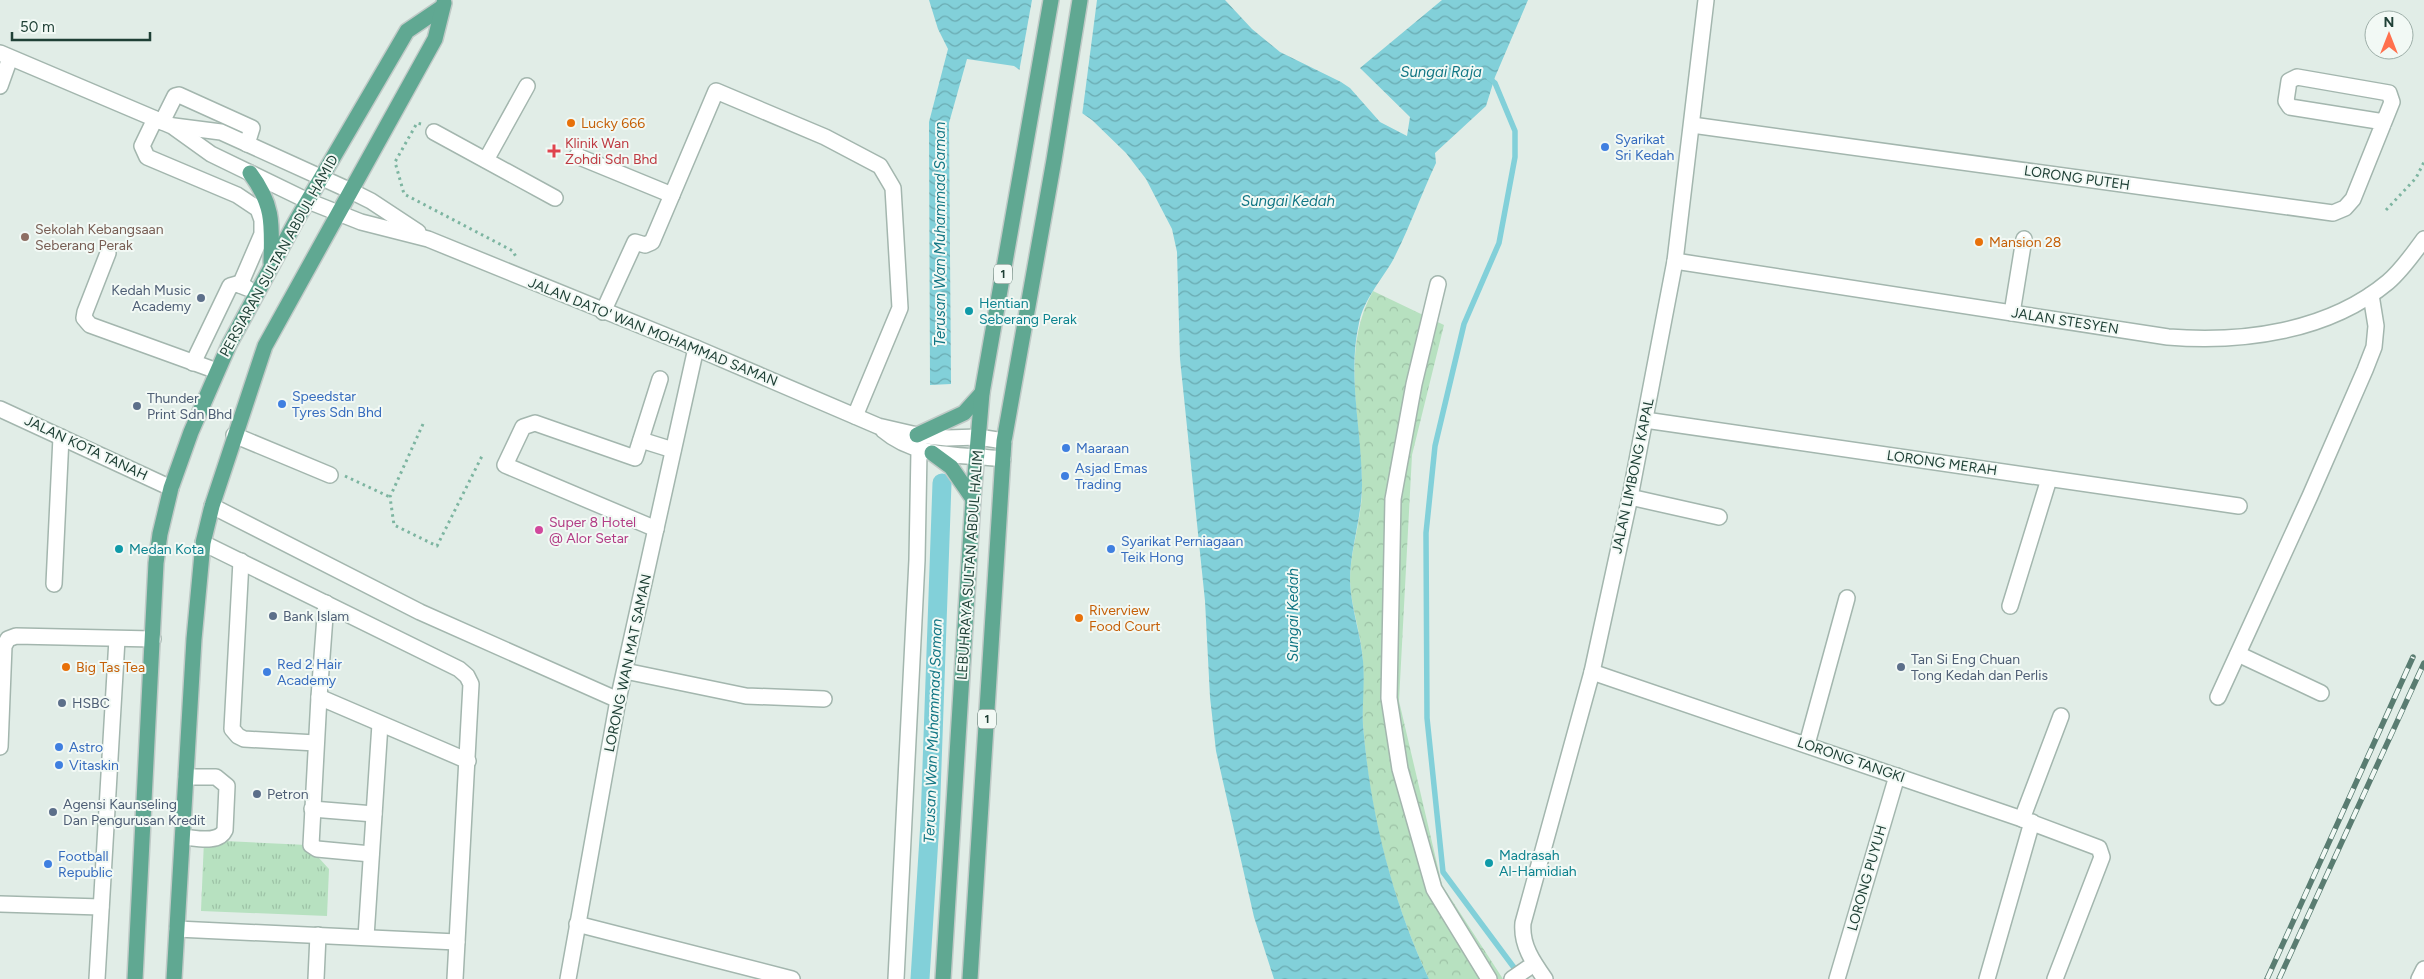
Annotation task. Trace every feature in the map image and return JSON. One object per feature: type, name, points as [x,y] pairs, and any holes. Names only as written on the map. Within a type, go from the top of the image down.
[{"type":"main road","name":"LEBUHRAYA SULTAN ABDUL HALIM","points":[[943,979],[973,499],[982,393],[1051,0]]},
{"type":"main road","name":"LEBUHRAYA SULTAN ABDUL HALIM","points":[[970,979],[1004,441],[1054,160],[1080,0]]},
{"type":"main road","name":"PERSIARAN SULTAN ABDUL HAMID","points":[[135,979],[156,563],[160,534],[171,488],[217,371],[271,265],[407,30],[444,4]]},
{"type":"main road","name":"PERSIARAN SULTAN ABDUL HAMID","points":[[174,979],[194,639],[203,543],[212,506],[265,346],[435,39],[444,4]]},
{"type":"main road","points":[[250,173],[263,190],[269,205],[271,265]]},
{"type":"main road","points":[[917,434],[964,413],[982,393]]},
{"type":"main road","points":[[925,452],[951,467],[973,499]]},
{"type":"street","name":"JALAN LIMBONG KAPAL","points":[[1545,979],[1524,944],[1522,923],[1592,672],[1630,497],[1676,262],[1706,0]]},
{"type":"street","points":[[0,86],[5,56],[163,122]]},
{"type":"street","name":"LORONG PUTEH","points":[[1692,125],[2333,213],[2345,208],[2353,199],[2384,122],[2392,102],[2389,93],[2297,77],[2289,80],[2286,102],[2290,107],[2384,122]]},
{"type":"street","points":[[486,160],[527,86]]},
{"type":"street","points":[[603,312],[634,242],[646,245],[652,242],[716,92],[825,137],[880,166],[893,188],[900,308],[855,416]]},
{"type":"street","points":[[240,284],[262,234],[262,220],[258,209],[237,195],[147,157],[142,146],[163,122],[175,96],[180,95],[252,128],[247,144]]},
{"type":"street","name":"JALAN DATO' WAN MOHAMMAD SAMAN","points":[[163,122],[221,132],[351,190],[428,239]]},
{"type":"street","name":"JALAN DATO' WAN MOHAMMAD SAMAN","points":[[163,122],[211,154],[308,201],[361,222],[428,239],[603,312],[696,348],[878,426],[947,438],[978,437],[1004,441]]},
{"type":"street","points":[[434,132],[555,198]]},
{"type":"street","points":[[578,156],[672,195]]},
{"type":"street","name":"JALAN STESYEN","points":[[1676,262],[2198,340],[2270,333],[2340,312],[2371,295],[2401,269],[2424,238]]},
{"type":"street","points":[[2012,313],[2024,239]]},
{"type":"street","points":[[108,253],[84,318],[90,324],[217,371]]},
{"type":"street","points":[[193,363],[230,286],[240,284],[257,295]]},
{"type":"street","points":[[1438,284],[1414,384],[1393,499],[1389,698],[1400,769],[1434,889],[1489,979]]},
{"type":"street","points":[[2218,697],[2360,382],[2375,338],[2376,315],[2371,295]]},
{"type":"street","name":"LORONG WAN MAT SAMAN","points":[[568,979],[618,700],[696,348]]},
{"type":"street","points":[[656,529],[505,465],[523,427],[535,423],[635,458],[660,379]]},
{"type":"street","name":"JALAN KOTA TANAH","points":[[0,409],[171,488]]},
{"type":"street","name":"LORONG MERAH","points":[[1645,420],[2239,506]]},
{"type":"street","name":"JALAN DATO' WAN MOHAMMAD SAMAN","points":[[878,426],[889,436],[925,452],[1003,459]]},
{"type":"street","points":[[234,435],[335,475]]},
{"type":"street","points":[[54,584],[60,437]]},
{"type":"street","points":[[641,440],[673,450]]},
{"type":"street","points":[[896,979],[917,560],[925,452]]},
{"type":"street","points":[[2010,606],[2049,479]]},
{"type":"street","points":[[1630,497],[1720,517]]},
{"type":"street","points":[[212,506],[420,612],[618,700]]},
{"type":"street","points":[[203,543],[459,668],[467,676],[471,684],[468,761],[454,979]]},
{"type":"street","points":[[241,561],[232,729],[238,736],[244,739],[316,742]]},
{"type":"street","points":[[1806,744],[1847,598]]},
{"type":"street","points":[[326,603],[311,845],[317,849],[371,854]]},
{"type":"street","points":[[0,746],[4,646],[8,639],[16,636],[153,640]]},
{"type":"street","points":[[97,979],[117,638]]},
{"type":"street","points":[[2238,654],[2321,693]]},
{"type":"street","points":[[625,671],[746,696],[824,699]]},
{"type":"street","name":"LORONG TANGKI","points":[[1592,672],[2027,820],[2099,848],[2102,857],[2055,979]]},
{"type":"street","points":[[319,697],[468,761]]},
{"type":"street","points":[[1987,979],[2027,820],[2061,716]]},
{"type":"street","points":[[366,937],[380,724]]},
{"type":"street","name":"LORONG PUYUH","points":[[1837,979],[1897,776]]},
{"type":"street","points":[[183,837],[216,839],[225,830],[227,786],[216,777],[186,777]]},
{"type":"street","points":[[312,809],[374,814]]},
{"type":"street","points":[[0,904],[101,907]]},
{"type":"street","points":[[578,924],[792,979]]},
{"type":"street","points":[[177,929],[457,942]]},
{"type":"street","points":[[316,979],[318,935]]},
{"type":"street","points":[[1512,979],[1528,968]]},
{"type":"street","points":[[2419,979],[2424,969]]},
{"type":"path","points":[[434,132],[417,123],[395,162],[404,194],[513,251],[518,263]]},
{"type":"path","points":[[2386,210],[2416,178],[2424,162]]},
{"type":"path","points":[[423,424],[390,497],[394,525],[437,546],[483,454]]},
{"type":"path","points":[[335,475],[390,497]]},
{"type":"green space","points":[[1373,291],[1444,325],[1412,455],[1399,701],[1442,885],[1503,979],[1429,979],[1393,887],[1377,822],[1366,757],[1363,724],[1362,653],[1350,581],[1362,496],[1361,459],[1356,410],[1355,361],[1357,337],[1363,314]]},
{"type":"green space","points":[[204,840],[307,845],[329,869],[327,916],[201,911]]},
{"type":"water","name":"Sungai Kedah","points":[[929,0],[1225,0],[1252,29],[1280,52],[1341,82],[1350,88],[1380,122],[1407,136],[1410,117],[1360,68],[1442,0],[1528,0],[1495,77],[1486,106],[1435,153],[1436,163],[1393,260],[1373,290],[1361,314],[1356,343],[1354,363],[1362,485],[1350,581],[1363,661],[1363,725],[1366,758],[1377,823],[1394,887],[1404,918],[1429,979],[1274,979],[1254,917],[1216,751],[1210,697],[1205,601],[1180,359],[1177,252],[1172,229],[1146,179],[1126,153],[1092,120],[1014,66],[967,59],[949,123],[951,384],[930,385],[929,122],[948,49],[938,29]]},
{"type":"pier","points":[[1032,0],[1097,0],[1082,116],[1019,72]]},
{"type":"waterway","name":"Sungai Raja","points":[[1489,78],[1495,83],[1515,131],[1515,157],[1499,243],[1464,324],[1435,446],[1426,533],[1427,718],[1443,872],[1518,973]]},
{"type":"waterway","name":"Terusan Wan Muhammad Saman","points":[[920,979],[930,822],[942,483]]},
{"type":"railway","points":[[2267,979],[2413,657]]},
{"type":"railway","points":[[2279,979],[2424,663]]},
{"type":"place","name":"Lucky 666","points":[[571,123]]},
{"type":"place","name":"Syarikat Sri Kedah","points":[[1605,147]]},
{"type":"place","name":"Klinik Wan Zohdi Sdn Bhd","points":[[554,151]]},
{"type":"place","name":"Sekolah Kebangsaan Seberang Perak","points":[[25,237]]},
{"type":"place","name":"Mansion 28","points":[[1979,242]]},
{"type":"place","name":"Kedah Music Academy","points":[[201,298]]},
{"type":"place","name":"Hentian Seberang Perak","points":[[969,311]]},
{"type":"place","name":"Speedstar Tyres Sdn Bhd","points":[[282,404]]},
{"type":"place","name":"Thunder Print Sdn Bhd","points":[[137,406]]},
{"type":"place","name":"Maaraan","points":[[1066,448]]},
{"type":"place","name":"Asjad Emas Trading","points":[[1065,476]]},
{"type":"place","name":"Super 8 Hotel @ Alor Setar","points":[[539,530]]},
{"type":"place","name":"Medan Kota","points":[[119,549]]},
{"type":"place","name":"Syarikat Perniagaan Teik Hong","points":[[1111,549]]},
{"type":"place","name":"Bank Islam","points":[[273,616]]},
{"type":"place","name":"Riverview Food Court","points":[[1079,618]]},
{"type":"place","name":"Big Tas Tea","points":[[66,667]]},
{"type":"place","name":"Tan Si Eng Chuan Tong Kedah dan Perlis","points":[[1901,667]]},
{"type":"place","name":"Red 2 Hair Academy","points":[[267,672]]},
{"type":"place","name":"HSBC","points":[[62,703]]},
{"type":"place","name":"Astro","points":[[59,747]]},
{"type":"place","name":"Vitaskin","points":[[59,765]]},
{"type":"place","name":"Petron","points":[[257,794]]},
{"type":"place","name":"Agensi Kaunseling Dan Pengurusan Kredit","points":[[53,812]]},
{"type":"place","name":"Madrasah Al-Hamidiah","points":[[1489,863]]},
{"type":"place","name":"Football Republic","points":[[48,864]]}]
